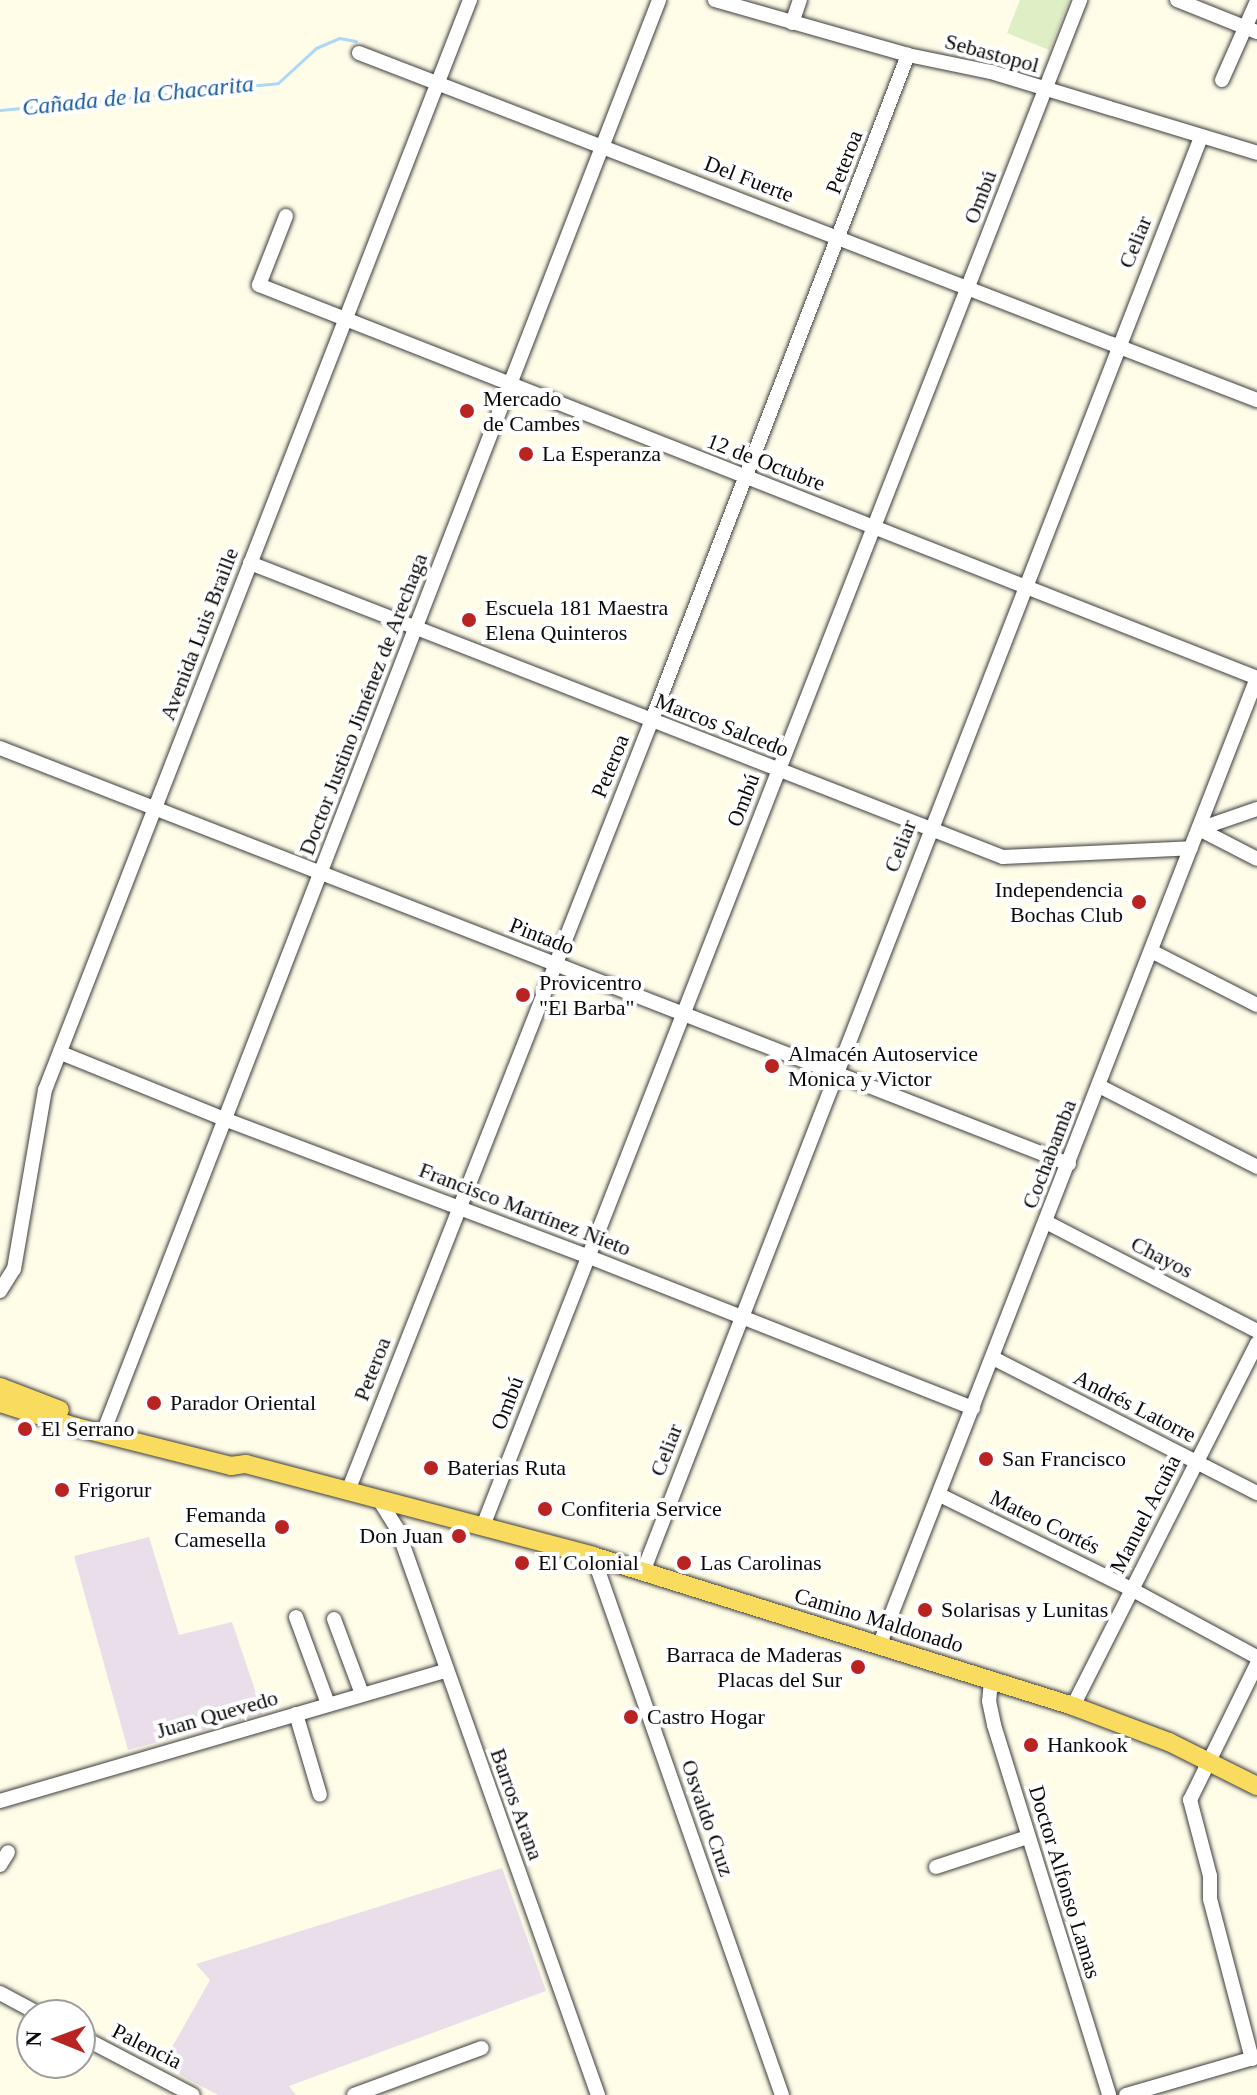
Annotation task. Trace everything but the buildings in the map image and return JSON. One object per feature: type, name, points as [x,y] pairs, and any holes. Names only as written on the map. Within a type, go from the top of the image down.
[{"type":"main road","name":"Camino Maldonado","points":[[0,1387],[105,1428]]},
{"type":"main road","name":"Camino Maldonado","points":[[0,1403],[105,1428],[231,1466],[246,1464],[593,1556],[1073,1706],[1209,1760],[1257,1786]]},
{"type":"street","name":"Avenida Luis Braille","points":[[0,1291],[14,1269],[45,1090],[470,0]]},
{"type":"street","name":"Doctor Justino Jiménez de Arechaga","points":[[105,1428],[659,0]]},
{"type":"street","name":"Sebastopol","points":[[715,0],[908,55],[991,72],[1257,153]]},
{"type":"street","points":[[792,23],[800,0]]},
{"type":"street","name":"Ombú","points":[[483,1526],[1080,0]]},
{"type":"street","points":[[1177,0],[1251,30]]},
{"type":"street","points":[[1222,80],[1251,30],[1257,1]]},
{"type":"street","name":"Del Fuerte","points":[[359,53],[1257,400]]},
{"type":"street","name":"Peteroa","points":[[348,1491],[651,722],[908,55]]},
{"type":"street","name":"Celiar","points":[[643,1572],[1201,137]]},
{"type":"street","name":"12 de Octubre","points":[[286,216],[259,285],[1257,678]]},
{"type":"street","name":"Marcos Salcedo","points":[[250,563],[651,722],[1013,858],[1191,848]]},
{"type":"street","name":"Cochabamba","points":[[879,1646],[1257,678]]},
{"type":"street","name":"Pintado","points":[[0,748],[1069,1164]]},
{"type":"street","points":[[1199,829],[1257,809]]},
{"type":"street","points":[[1199,829],[1257,859]]},
{"type":"street","points":[[1151,951],[1257,1005]]},
{"type":"street","name":"Francisco Martínez Nieto","points":[[61,1053],[973,1408]]},
{"type":"street","points":[[1099,1086],[1257,1167]]},
{"type":"street","name":"Chayos","points":[[1046,1222],[1257,1331]]},
{"type":"street","name":"Manuel Acuña","points":[[1073,1706],[1257,1343]]},
{"type":"street","name":"Andrés Latorre","points":[[993,1358],[1257,1493]]},
{"type":"street","name":"Mateo Cortés","points":[[940,1495],[1131,1589],[1257,1657]]},
{"type":"street","name":"Barros Arana","points":[[378,1498],[397,1528],[598,2095]]},
{"type":"street","points":[[397,1528],[404,1513],[415,1508]]},
{"type":"street","name":"Osvaldo Cruz","points":[[593,1556],[782,2095]]},
{"type":"street","points":[[296,1617],[328,1704]]},
{"type":"street","points":[[334,1619],[362,1694]]},
{"type":"street","points":[[1126,2095],[1255,2058],[1210,1899],[1210,1876],[1190,1800],[1257,1664]]},
{"type":"street","name":"Juan Quevedo","points":[[0,1801],[447,1670]]},
{"type":"street","name":"Doctor Alfonso Lamas","points":[[991,1680],[989,1701],[994,1725],[1109,2095]]},
{"type":"street","points":[[296,1714],[320,1795]]},
{"type":"street","points":[[936,1867],[1028,1837]]},
{"type":"street","name":"Palencia","points":[[96,2044],[193,2095]]},
{"type":"street","points":[[354,2095],[482,2048]]},
{"type":"shaded area","points":[[149,1537],[179,1635],[232,1622],[263,1714],[128,1750],[74,1556]]},
{"type":"shaded area","points":[[502,1868],[546,1991],[289,2086],[296,2095],[218,2095],[162,2065],[210,1980],[196,1964]]},
{"type":"green space","points":[[1020,0],[1069,0],[1049,50],[1007,33]]},
{"type":"waterway","name":"Cañada de la Chacarita","points":[[0,110],[278,83],[316,48],[339,38],[356,41]]},
{"type":"place","name":"Mercado de Cambes","points":[[467,411]]},
{"type":"place","name":"La Esperanza","points":[[526,454]]},
{"type":"place","name":"Escuela 181 Maestra Elena Quinteros","points":[[469,620]]},
{"type":"place","name":"Independencia Bochas Club","points":[[1139,902]]},
{"type":"place","name":"Provicentro \"El Barba\"","points":[[523,995]]},
{"type":"place","name":"Almacén Autoservice Monica y Victor","points":[[772,1066]]},
{"type":"place","name":"Parador Oriental","points":[[154,1403]]},
{"type":"place","name":"El Serrano","points":[[25,1429]]},
{"type":"place","name":"San Francisco","points":[[986,1459]]},
{"type":"place","name":"Baterias Ruta","points":[[431,1468]]},
{"type":"place","name":"Frigorur","points":[[62,1490]]},
{"type":"place","name":"Confiteria Service","points":[[545,1509]]},
{"type":"place","name":"Femanda Camesella","points":[[282,1527]]},
{"type":"place","name":"Don Juan","points":[[459,1536]]},
{"type":"place","name":"El Colonial","points":[[522,1563]]},
{"type":"place","name":"Las Carolinas","points":[[684,1563]]},
{"type":"place","name":"Solarisas y Lunitas","points":[[925,1610]]},
{"type":"place","name":"Barraca de Maderas Placas del Sur","points":[[858,1667]]},
{"type":"place","name":"Castro Hogar","points":[[631,1717]]},
{"type":"place","name":"Hankook","points":[[1031,1745]]}]
